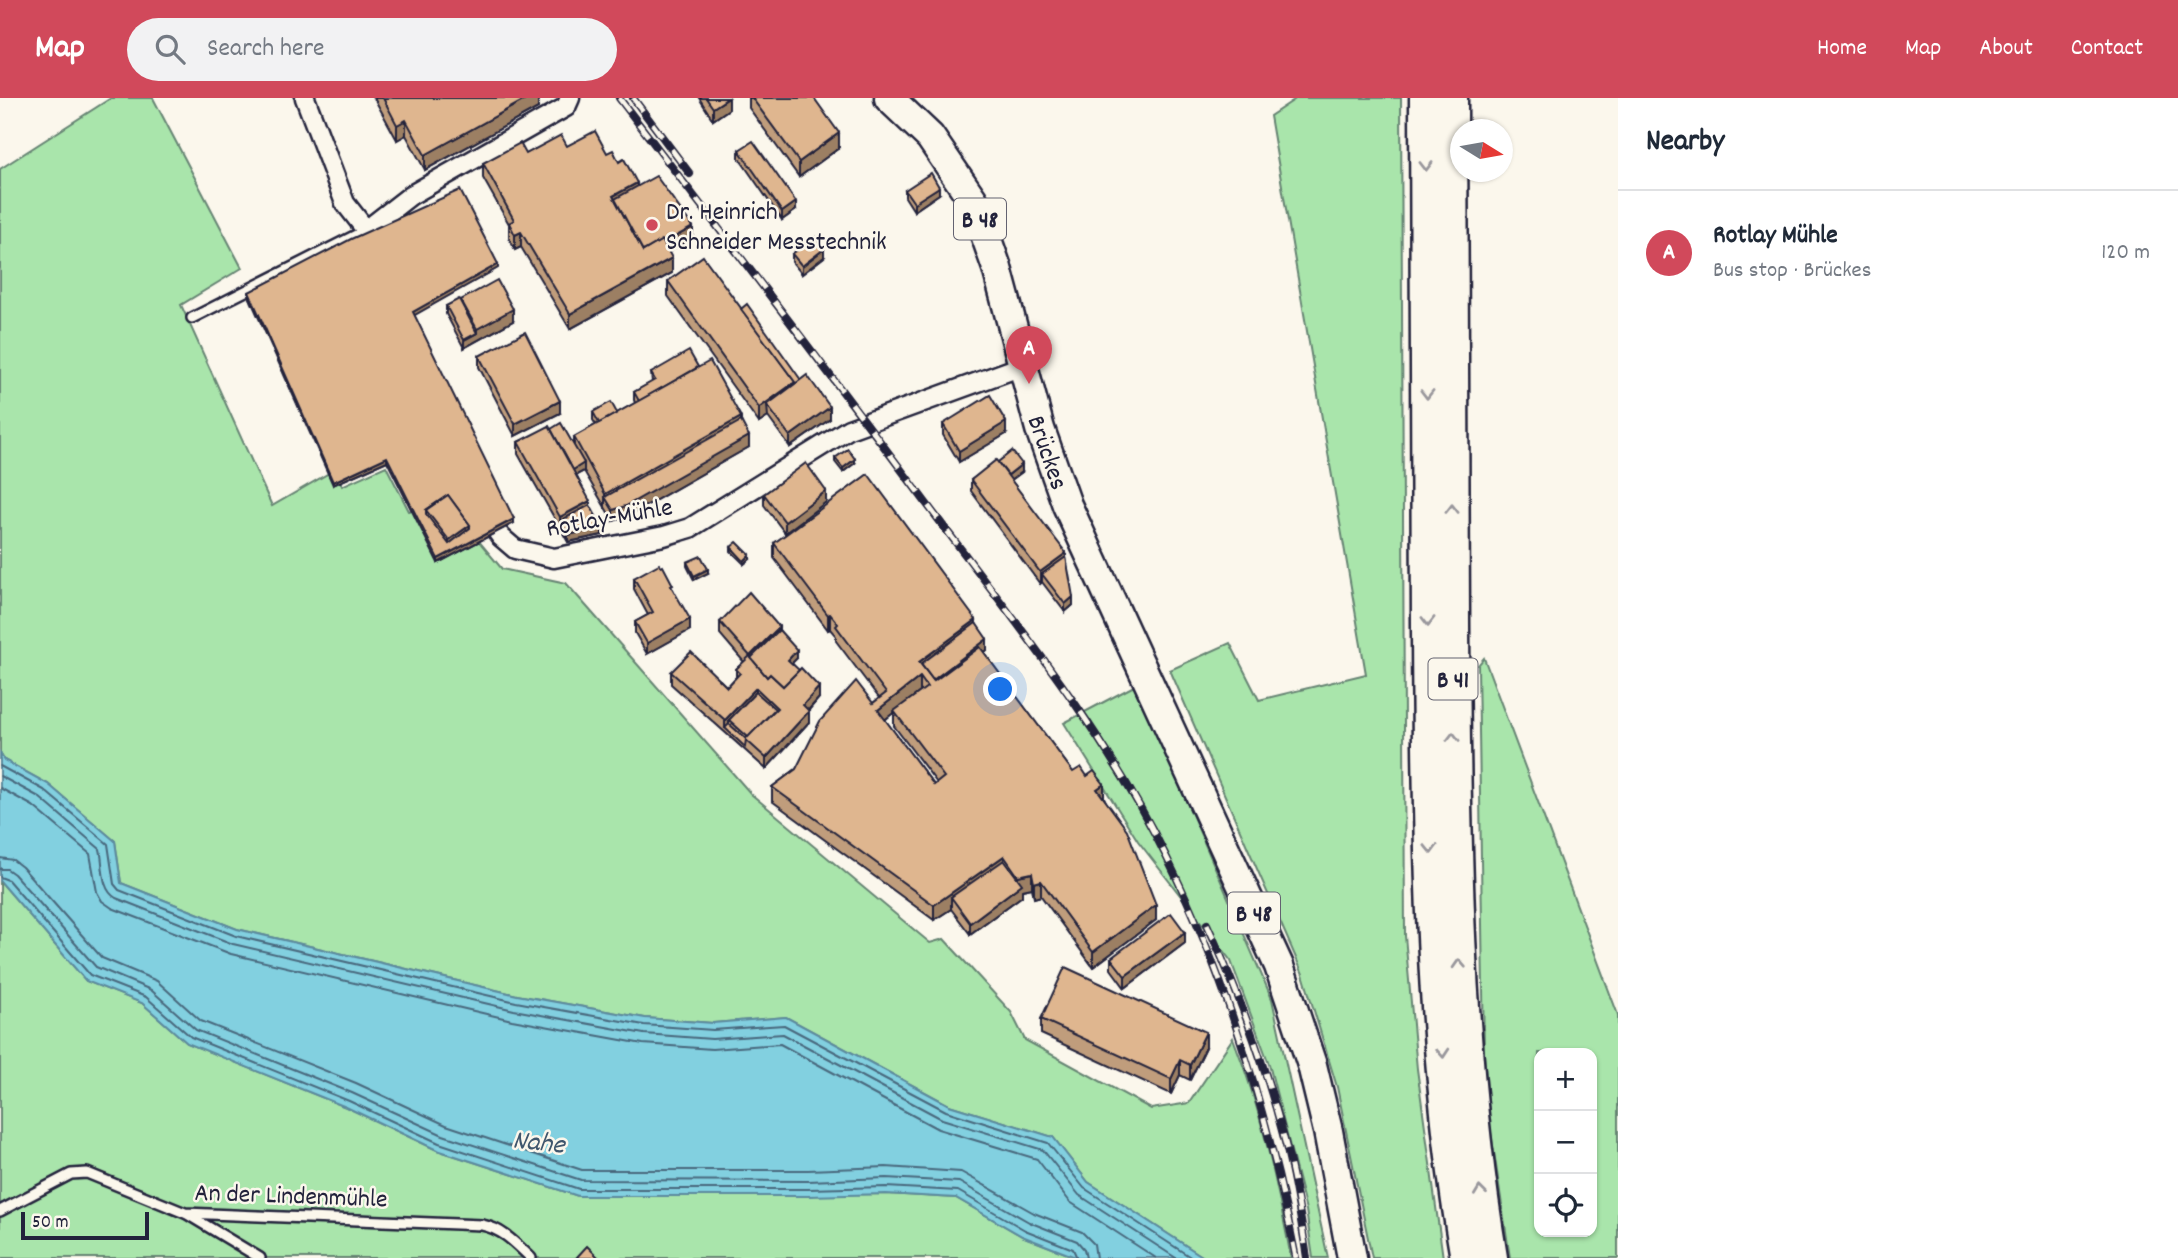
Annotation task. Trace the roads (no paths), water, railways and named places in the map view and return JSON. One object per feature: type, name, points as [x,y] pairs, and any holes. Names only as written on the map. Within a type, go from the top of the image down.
[{"type":"highway","name":"B 41","points":[[1426,98],[1432,866],[1446,1097],[1467,1258]]},
{"type":"highway","name":"B 41","points":[[1451,98],[1453,732],[1459,967],[1469,1090],[1491,1258]]},
{"type":"main road","name":"Brückes","points":[[889,98],[930,137],[973,200],[997,268],[1055,471],[1104,585],[1279,966],[1312,1065],[1328,1131],[1352,1258]]},
{"type":"street","points":[[305,98],[345,203],[366,230],[378,267]]},
{"type":"street","points":[[366,230],[411,195],[566,107],[570,98]]},
{"type":"street","name":"Rotlay-Mühle","points":[[475,494],[486,517],[501,537],[515,549],[535,554],[555,558],[664,536],[690,528],[849,429],[1023,366]]},
{"type":"lane","points":[[192,318],[366,230]]},
{"type":"lane","name":"An der Lindenmühle","points":[[0,1212],[71,1174],[87,1173],[185,1213],[395,1219],[494,1227],[531,1258]]},
{"type":"lane","points":[[185,1213],[260,1258]]},
{"type":"water","name":"Nahe","points":[[0,753],[4,760],[48,784],[115,841],[121,883],[237,929],[517,995],[645,1018],[713,1023],[786,1017],[949,1105],[1053,1137],[1088,1182],[1205,1258],[1078,1258],[1022,1236],[956,1198],[886,1194],[578,1196],[437,1150],[346,1107],[187,1043],[142,1003],[86,981],[0,881]]},
{"type":"railway","points":[[619,98],[1032,644],[1090,726],[1143,812],[1189,904],[1228,1002],[1260,1103],[1296,1258]]},
{"type":"railway","points":[[633,98],[690,174]]},
{"type":"railway","points":[[1207,924],[1241,1004],[1269,1086],[1292,1171],[1307,1258]]},
{"type":"place","name":"Dr. Heinrich Schneider Messtechnik","points":[[652,225]]},
{"type":"place","name":"Rotlay Mühle","points":[[1029,384]]}]
